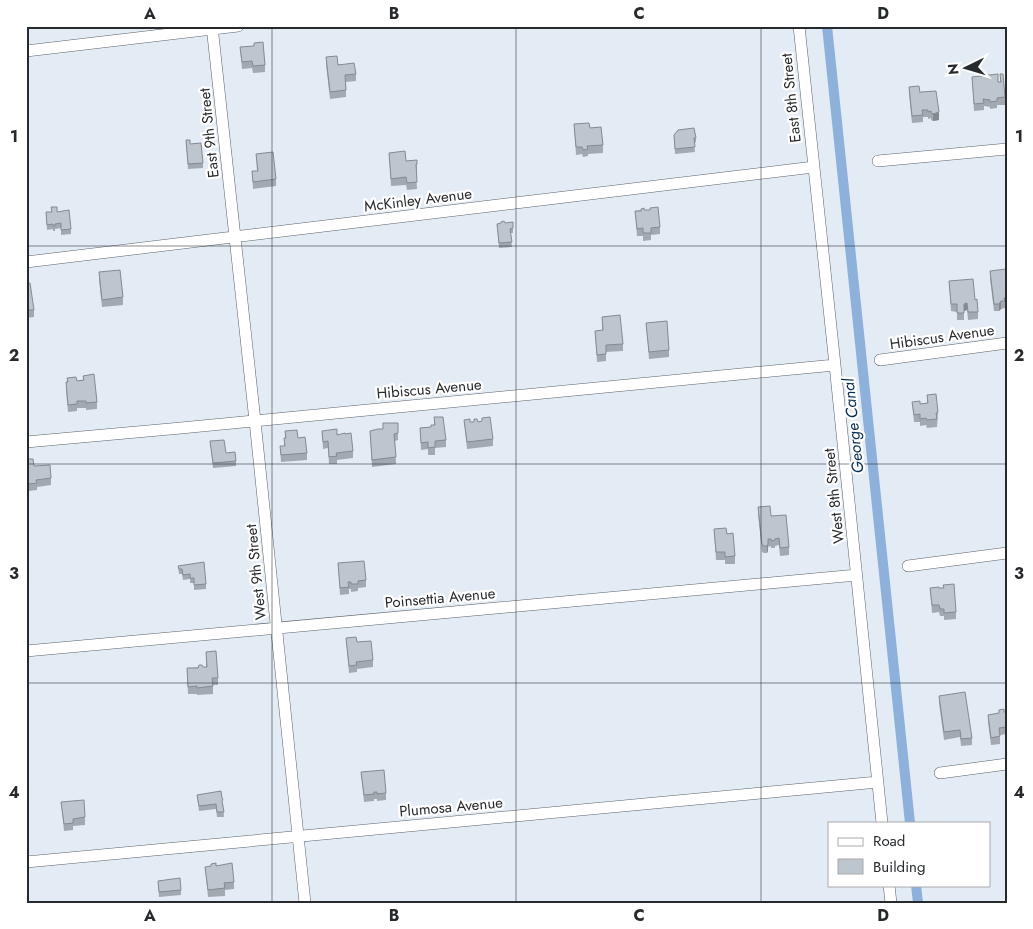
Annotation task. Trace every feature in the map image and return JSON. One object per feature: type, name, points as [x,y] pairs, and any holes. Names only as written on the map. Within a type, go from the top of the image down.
[{"type":"street","points":[[26,52],[238,26]]},
{"type":"street","name":"East 8th Street","points":[[799,26],[814,167]]},
{"type":"street","name":"East 9th Street","points":[[213,28],[236,237]]},
{"type":"street","points":[[878,162],[1007,149]]},
{"type":"street","name":"McKinley Avenue","points":[[26,262],[814,167]]},
{"type":"street","name":"West 8th Street","points":[[814,167],[882,822]]},
{"type":"street","name":"West 9th Street","points":[[236,237],[305,903]]},
{"type":"street","name":"Hibiscus Avenue","points":[[880,360],[1007,343]]},
{"type":"street","name":"Hibiscus Avenue","points":[[26,442],[835,365]]},
{"type":"street","points":[[908,566],[1007,553]]},
{"type":"street","name":"Poinsettia Avenue","points":[[26,651],[857,575]]},
{"type":"street","points":[[940,773],[1007,764]]},
{"type":"street","name":"Plumosa Avenue","points":[[26,862],[878,782]]},
{"type":"street","points":[[889,886],[891,903]]},
{"type":"building","points":[[263,42],[265,65],[253,66],[252,61],[242,62],[240,47],[254,46],[254,43]]},
{"type":"building","points":[[337,56],[338,65],[354,63],[356,74],[345,75],[346,90],[330,92],[326,57]]},
{"type":"building","points":[[998,74],[998,82],[1001,82],[1000,74],[1003,74],[1005,97],[997,98],[997,101],[990,102],[990,100],[983,99],[984,103],[974,104],[972,77]]},
{"type":"building","points":[[919,86],[920,93],[936,91],[939,112],[933,114],[931,111],[922,110],[923,115],[912,116],[909,87]]},
{"type":"building","points":[[589,123],[590,128],[601,127],[603,145],[587,146],[588,149],[583,150],[582,147],[576,147],[574,124]]},
{"type":"building","points":[[694,128],[695,147],[675,149],[674,135],[678,130]]},
{"type":"building","points":[[186,140],[190,140],[190,144],[201,143],[203,163],[188,164]]},
{"type":"building","points":[[405,151],[406,161],[417,160],[417,182],[407,183],[406,177],[391,179],[389,153]]},
{"type":"building","points":[[273,152],[276,179],[253,182],[252,171],[258,171],[256,154]]},
{"type":"building","points":[[51,207],[57,207],[57,212],[69,210],[71,229],[61,230],[61,223],[55,224],[55,226],[53,224],[47,225],[46,212],[52,212]]},
{"type":"building","points":[[658,207],[660,227],[651,228],[651,233],[643,233],[643,228],[637,229],[635,211],[641,211],[644,208],[644,210],[650,210],[650,208]]},
{"type":"building","points":[[504,221],[505,223],[513,222],[513,228],[510,229],[512,242],[499,243],[497,224]]},
{"type":"building","points":[[1006,269],[1007,298],[1004,298],[1005,301],[1001,301],[999,304],[994,304],[990,271]]},
{"type":"building","points":[[120,270],[123,297],[102,300],[99,272]]},
{"type":"building","points":[[973,279],[978,312],[968,312],[967,303],[964,304],[964,313],[957,313],[957,304],[951,304],[949,281]]},
{"type":"building","points":[[30,283],[34,310],[26,310],[26,284]]},
{"type":"building","points":[[620,315],[623,344],[606,345],[606,354],[597,355],[595,331],[603,330],[602,317]]},
{"type":"building","points":[[667,321],[669,350],[649,352],[646,323]]},
{"type":"building","points":[[94,374],[97,402],[86,403],[86,401],[77,401],[77,404],[68,405],[67,378],[76,377],[77,381],[84,380],[83,376]]},
{"type":"building","points":[[936,394],[937,419],[920,419],[920,414],[914,415],[912,402],[928,403],[927,395]]},
{"type":"building","points":[[434,417],[443,417],[446,440],[435,441],[435,447],[428,448],[428,442],[421,443],[420,428],[435,425]]},
{"type":"building","points":[[490,417],[493,439],[467,442],[464,420],[470,419],[470,422],[474,422],[474,419],[477,419],[478,422],[482,421],[482,418]]},
{"type":"building","points":[[383,423],[398,423],[398,433],[394,434],[396,457],[372,460],[370,431],[383,429]]},
{"type":"building","points":[[337,429],[337,435],[351,433],[353,451],[336,453],[337,456],[329,457],[328,441],[323,442],[322,431]]},
{"type":"building","points":[[297,430],[298,438],[305,437],[307,453],[281,455],[280,446],[285,446],[285,431]]},
{"type":"building","points":[[224,440],[226,453],[235,452],[236,461],[213,463],[210,441]]},
{"type":"building","points":[[26,459],[33,459],[34,466],[50,465],[51,478],[36,480],[37,483],[29,484],[28,480],[26,480]]},
{"type":"building","points":[[770,506],[771,516],[786,515],[789,547],[780,548],[779,538],[771,541],[771,539],[768,539],[767,546],[762,544],[758,507]]},
{"type":"building","points":[[726,528],[727,534],[733,533],[735,556],[725,557],[725,552],[716,552],[714,529]]},
{"type":"building","points":[[364,561],[366,580],[358,581],[358,584],[348,582],[349,587],[340,588],[338,563]]},
{"type":"building","points":[[204,562],[206,584],[194,585],[194,578],[190,578],[190,574],[183,575],[182,569],[179,569],[178,566]]},
{"type":"building","points":[[954,584],[956,612],[944,613],[944,609],[940,609],[939,605],[932,605],[930,588],[944,588],[943,585]]},
{"type":"building","points":[[356,637],[357,642],[371,641],[373,660],[356,662],[357,665],[349,666],[346,638]]},
{"type":"building","points":[[216,651],[218,678],[212,678],[213,686],[188,687],[187,668],[198,668],[199,665],[207,667],[206,652]]},
{"type":"building","points":[[965,692],[972,738],[961,739],[960,730],[944,732],[939,696]]},
{"type":"building","points":[[1004,709],[1004,712],[1007,712],[1007,727],[999,728],[1000,736],[991,738],[988,715],[999,713],[999,710]]},
{"type":"building","points":[[384,770],[386,793],[377,794],[377,792],[374,792],[374,794],[364,795],[361,772]]},
{"type":"building","points":[[221,791],[224,812],[217,812],[216,804],[199,806],[197,795]]},
{"type":"building","points":[[84,800],[85,817],[73,819],[73,823],[64,824],[61,802]]},
{"type":"building","points":[[216,863],[216,866],[232,863],[234,882],[224,883],[225,888],[208,890],[205,867]]},
{"type":"building","points":[[180,878],[181,890],[159,892],[158,881]]},
{"type":"waterway","name":"George Canal","points":[[827,26],[910,822]]},
{"type":"waterway","name":"George Canal","points":[[916,886],[918,903]]}]
